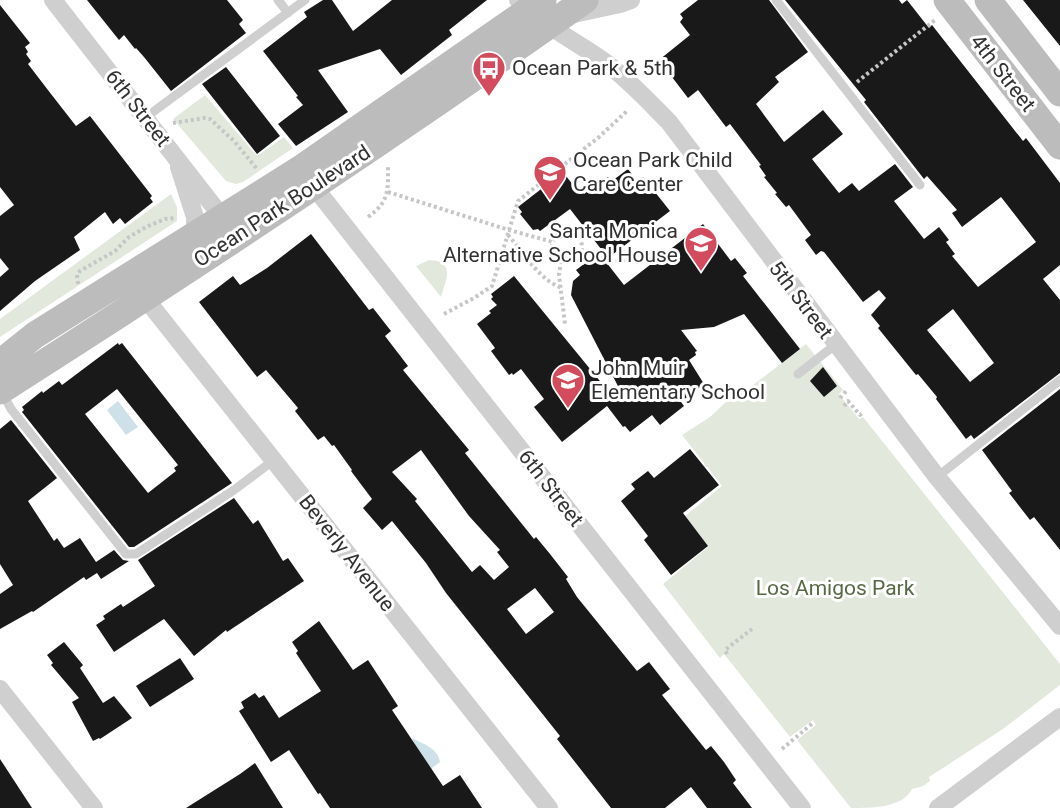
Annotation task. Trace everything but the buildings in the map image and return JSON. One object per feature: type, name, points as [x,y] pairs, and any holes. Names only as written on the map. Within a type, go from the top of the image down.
[{"type":"street","name":"6th Street","points":[[53,0],[222,217]]},
{"type":"street","name":"Ocean Park Boulevard","points":[[1,390],[190,267],[306,177],[540,11],[585,0]]},
{"type":"street","name":"Ocean Park Boulevard","points":[[540,11],[620,4],[631,0]]},
{"type":"street","name":"4th Street","points":[[988,0],[1060,93]]},
{"type":"street","name":"4th Street","points":[[944,8],[1060,146]]},
{"type":"street","name":"5th Street","points":[[540,11],[629,80],[669,122],[937,477],[1060,626]]},
{"type":"street","points":[[145,298],[142,293],[147,284],[171,264],[187,226],[195,217],[181,177],[178,160]]},
{"type":"street","name":"6th Street","points":[[306,177],[802,808]]},
{"type":"street","name":"Ocean Park Boulevard","points":[[0,363],[35,335],[187,226],[222,217],[306,177]]},
{"type":"street","points":[[190,267],[203,249],[229,230],[222,217]]},
{"type":"street","name":"Beverly Avenue","points":[[145,298],[549,808]]},
{"type":"street","points":[[0,689],[94,808]]},
{"type":"street","points":[[938,808],[1060,717]]},
{"type":"lane","points":[[279,0],[288,12]]},
{"type":"lane","points":[[146,117],[305,0]]},
{"type":"lane","points":[[776,0],[920,185]]},
{"type":"lane","points":[[798,374],[836,345]]},
{"type":"lane","points":[[937,477],[1060,380]]},
{"type":"lane","points":[[1,390],[11,409],[126,554],[136,554],[234,490],[274,460]]},
{"type":"path","points":[[847,90],[944,8]]},
{"type":"path","points":[[444,314],[492,286],[518,201],[599,137],[627,111]]},
{"type":"path","points":[[172,123],[205,117],[210,119],[234,141],[261,173]]},
{"type":"path","points":[[368,217],[385,202],[388,192],[388,161]]},
{"type":"path","points":[[388,192],[508,232],[553,242]]},
{"type":"path","points":[[79,286],[77,279],[80,271],[115,252],[129,237],[146,227],[165,219],[187,226]]},
{"type":"path","points":[[508,232],[541,275],[562,288]]},
{"type":"path","points":[[559,234],[573,234],[580,240],[581,252],[573,261],[561,261],[553,252],[553,242],[559,234]]},
{"type":"path","points":[[581,252],[611,261],[620,261],[654,251]]},
{"type":"path","points":[[561,261],[560,276],[566,324]]},
{"type":"path","points":[[840,398],[847,390]]},
{"type":"path","points":[[844,406],[848,401],[860,415],[864,412]]},
{"type":"path","points":[[728,654],[725,651],[752,629]]},
{"type":"path","points":[[782,748],[814,722]]},
{"type":"green space","points":[[205,95],[257,156],[284,137],[293,148],[243,182],[236,184],[226,181],[173,119]]},
{"type":"green space","points":[[171,194],[177,207],[177,221],[0,337],[0,319]]},
{"type":"green space","points":[[429,260],[437,261],[446,268],[447,278],[441,297],[416,266]]},
{"type":"green space","name":"Los Amigos Park","points":[[806,344],[843,390],[839,394],[859,419],[863,417],[1060,664],[1060,685],[1003,729],[929,777],[930,781],[923,786],[912,789],[901,800],[886,806],[851,808],[797,740],[816,725],[813,720],[790,737],[724,654],[720,658],[663,584],[708,547],[685,516],[722,486],[682,435],[710,417],[743,386],[748,389]]},
{"type":"shaded area","points":[[118,401],[138,427],[126,435],[107,410]]},
{"type":"shaded area","points":[[412,738],[429,747],[439,757],[440,762],[432,768],[433,774],[417,749]]},
{"type":"place","name":"Ocean Park & 5th","points":[[489,97]]},
{"type":"place","name":"Ocean Park Child Care Center","points":[[550,201]]},
{"type":"place","name":"Santa Monica Alternative School House","points":[[701,272]]},
{"type":"place","name":"John Muir Elementary School","points":[[568,409]]}]
